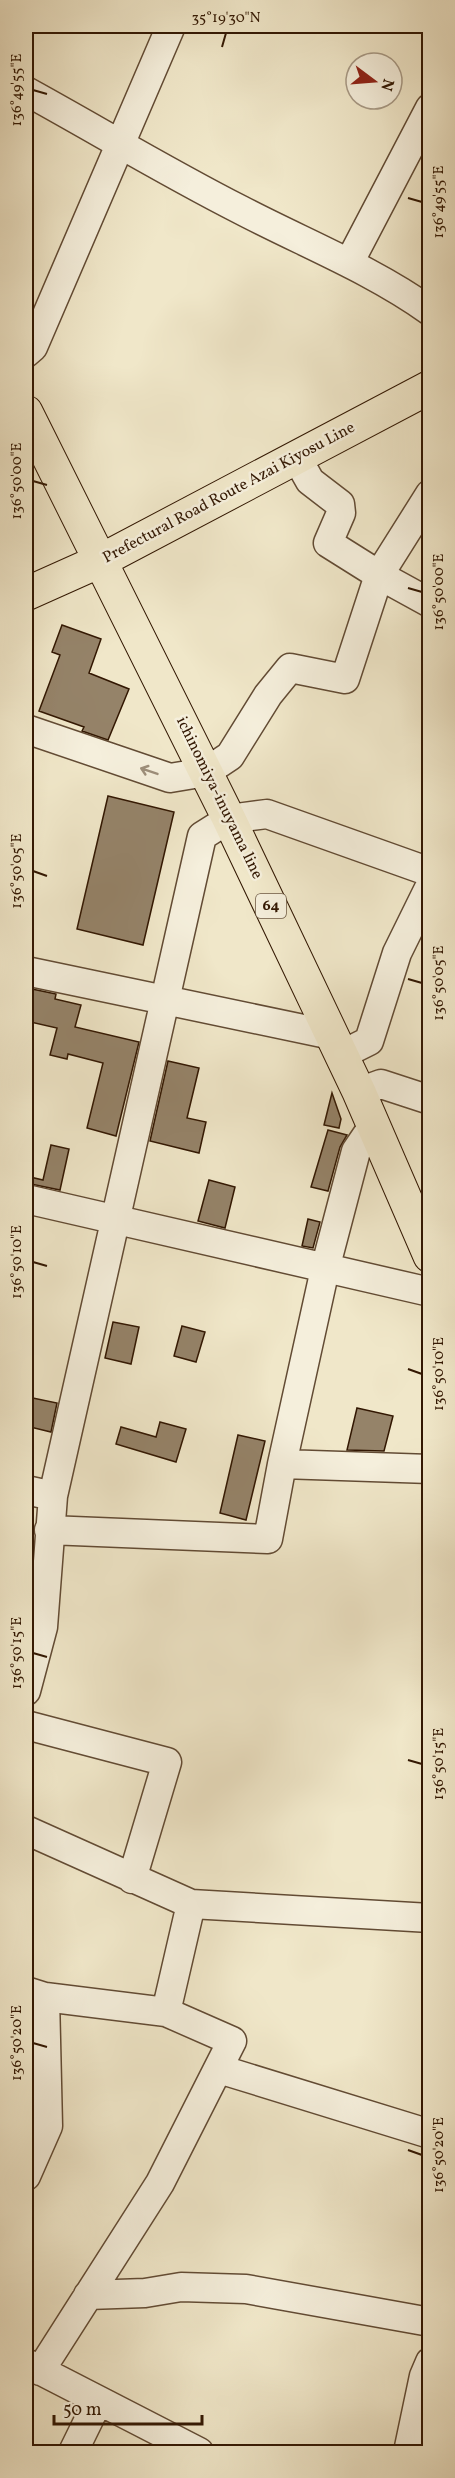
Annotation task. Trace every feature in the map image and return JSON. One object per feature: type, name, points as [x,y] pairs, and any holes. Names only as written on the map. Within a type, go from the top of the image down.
[{"type":"main road","name":"Prefectural Road Route Azai Kiyosu Line","points":[[26,594],[102,560],[429,387]]},
{"type":"main road","name":"ichinomiya-inuyama line","points":[[26,412],[102,560],[337,1045],[429,1256]]},
{"type":"street","points":[[26,353],[33,347],[171,26]]},
{"type":"street","points":[[26,91],[121,143],[170,173],[350,263],[429,311]]},
{"type":"street","points":[[350,263],[429,108]]},
{"type":"street","points":[[297,458],[310,481],[340,504],[341,513],[328,543],[429,603]]},
{"type":"street","points":[[26,729],[170,778],[206,772],[230,756],[268,695],[290,668],[345,679],[379,575],[429,494]]},
{"type":"street","points":[[26,1691],[53,1496],[163,1000],[202,836],[229,819],[267,814],[429,872]]},
{"type":"street","points":[[26,971],[163,1000],[337,1045],[369,1041],[397,953],[429,886]]},
{"type":"street","points":[[358,1092],[381,1084],[429,1100]]},
{"type":"street","points":[[49,1530],[268,1539],[282,1464],[326,1269],[356,1151],[373,1126]]},
{"type":"street","points":[[26,1199],[429,1292]]},
{"type":"street","points":[[282,1464],[429,1469]]},
{"type":"street","points":[[26,1490],[53,1496]]},
{"type":"street","points":[[26,1725],[167,1762],[132,1879]]},
{"type":"street","points":[[26,1830],[190,1904],[429,1918]]},
{"type":"street","points":[[166,2012],[190,1904]]},
{"type":"street","points":[[26,2176],[48,2126],[35,1994],[166,2012],[232,2041],[160,2183],[88,2295],[33,2367],[188,2450]]},
{"type":"street","points":[[219,2068],[429,2134]]},
{"type":"street","points":[[88,2295],[144,2293],[182,2287],[246,2289],[429,2322]]},
{"type":"street","points":[[408,2452],[423,2411],[424,2376],[429,2362]]},
{"type":"street","points":[[73,2452],[98,2401]]},
{"type":"building","points":[[62,625],[101,639],[89,673],[129,689],[108,740],[82,731],[84,727],[39,711],[60,655],[52,652]]},
{"type":"building","points":[[108,796],[174,812],[143,945],[77,929]]},
{"type":"building","points":[[32,989],[56,994],[55,999],[81,1005],[75,1027],[139,1042],[116,1136],[87,1128],[103,1063],[68,1054],[67,1059],[50,1055],[57,1028],[26,1021]]},
{"type":"building","points":[[168,1061],[199,1068],[187,1118],[206,1122],[199,1153],[150,1141]]},
{"type":"building","points":[[332,1093],[341,1119],[339,1128],[324,1125]]},
{"type":"building","points":[[328,1130],[347,1135],[340,1147],[328,1191],[311,1187]]},
{"type":"building","points":[[51,1145],[69,1149],[60,1190],[26,1183],[26,1176],[43,1180]]},
{"type":"building","points":[[209,1180],[235,1187],[225,1228],[198,1221]]},
{"type":"building","points":[[308,1219],[320,1222],[313,1248],[302,1246]]},
{"type":"building","points":[[113,1322],[139,1327],[131,1364],[105,1358]]},
{"type":"building","points":[[182,1326],[205,1332],[196,1362],[174,1356]]},
{"type":"building","points":[[28,1397],[57,1403],[51,1432],[26,1426]]},
{"type":"building","points":[[357,1408],[393,1416],[384,1451],[347,1450]]},
{"type":"building","points":[[160,1422],[186,1429],[176,1462],[116,1444],[121,1427],[156,1437]]},
{"type":"building","points":[[238,1435],[265,1441],[246,1520],[220,1513]]}]
